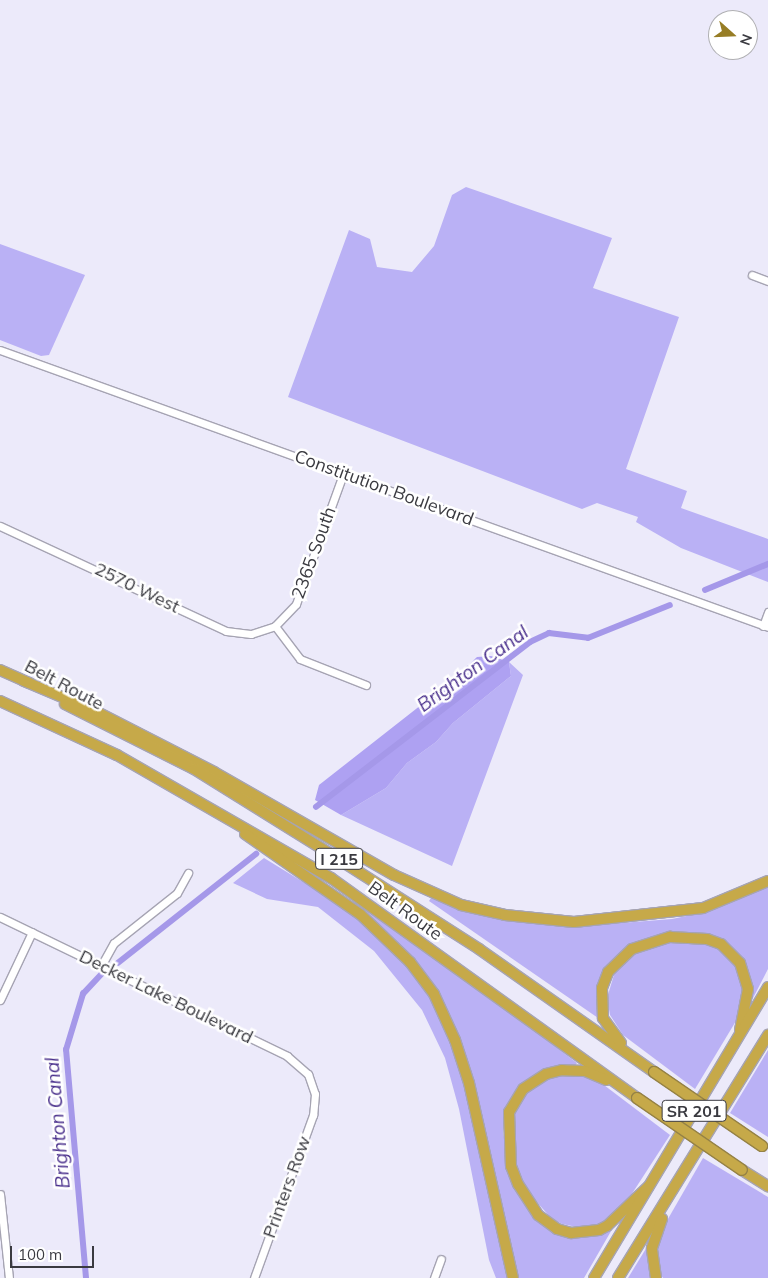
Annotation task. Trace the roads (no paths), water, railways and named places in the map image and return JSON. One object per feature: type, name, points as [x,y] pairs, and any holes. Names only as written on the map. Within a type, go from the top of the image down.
[{"type":"highway","name":"Belt Route","points":[[0,670],[24,680],[82,714],[218,784],[479,949],[765,1148]]},
{"type":"highway","points":[[24,680],[93,710],[214,772],[394,875],[461,905],[505,915],[574,922],[703,908],[768,881]]},
{"type":"highway","name":"Belt Route","points":[[0,701],[117,754],[331,878],[622,1088],[768,1188]]},
{"type":"highway","points":[[184,792],[361,916],[410,962],[434,994],[455,1040],[469,1083],[513,1278]]},
{"type":"highway","points":[[640,1062],[616,1039],[603,1018],[602,988],[608,972],[619,959],[649,942],[689,936],[707,938],[729,950],[740,963],[748,989],[739,1035]]},
{"type":"highway","name":"SR 201","points":[[594,1278],[768,987]]},
{"type":"highway","name":"SR 201","points":[[618,1278],[706,1139],[768,1035]]},
{"type":"highway","points":[[753,1062],[768,1042]]},
{"type":"highway","points":[[622,1088],[596,1075],[573,1069],[546,1074],[523,1089],[509,1112],[511,1166],[518,1184],[538,1215],[557,1229],[571,1233],[598,1230],[607,1226],[648,1187]]},
{"type":"highway","points":[[656,1278],[652,1253],[657,1228],[706,1139]]},
{"type":"street","points":[[752,275],[768,281]]},
{"type":"street","name":"Constitution Boulevard","points":[[0,350],[766,626]]},
{"type":"street","name":"2365 South","points":[[275,626],[288,616],[298,598],[343,474]]},
{"type":"street","name":"2570 West","points":[[0,526],[226,631],[251,634],[275,626]]},
{"type":"street","points":[[766,626],[768,612]]},
{"type":"street","points":[[275,626],[300,659],[366,685]]},
{"type":"street","points":[[101,966],[114,943],[177,893],[188,873]]},
{"type":"street","name":"Decker Lake Boulevard","points":[[0,917],[287,1056],[308,1074],[315,1094]]},
{"type":"street","points":[[0,1000],[32,932]]},
{"type":"street","name":"Printers Row","points":[[254,1278],[313,1116],[315,1094]]},
{"type":"street","points":[[0,1194],[9,1278]]},
{"type":"street","points":[[434,1278],[441,1259]]},
{"type":"waterway","name":"Brighton Canal","points":[[705,590],[768,564]]},
{"type":"waterway","name":"Brighton Canal","points":[[316,807],[530,642],[549,633],[588,638],[670,605]]},
{"type":"waterway","name":"Brighton Canal","points":[[118,963],[256,854]]},
{"type":"waterway","name":"Brighton Canal","points":[[86,1278],[66,1050],[83,994],[101,975]]}]
